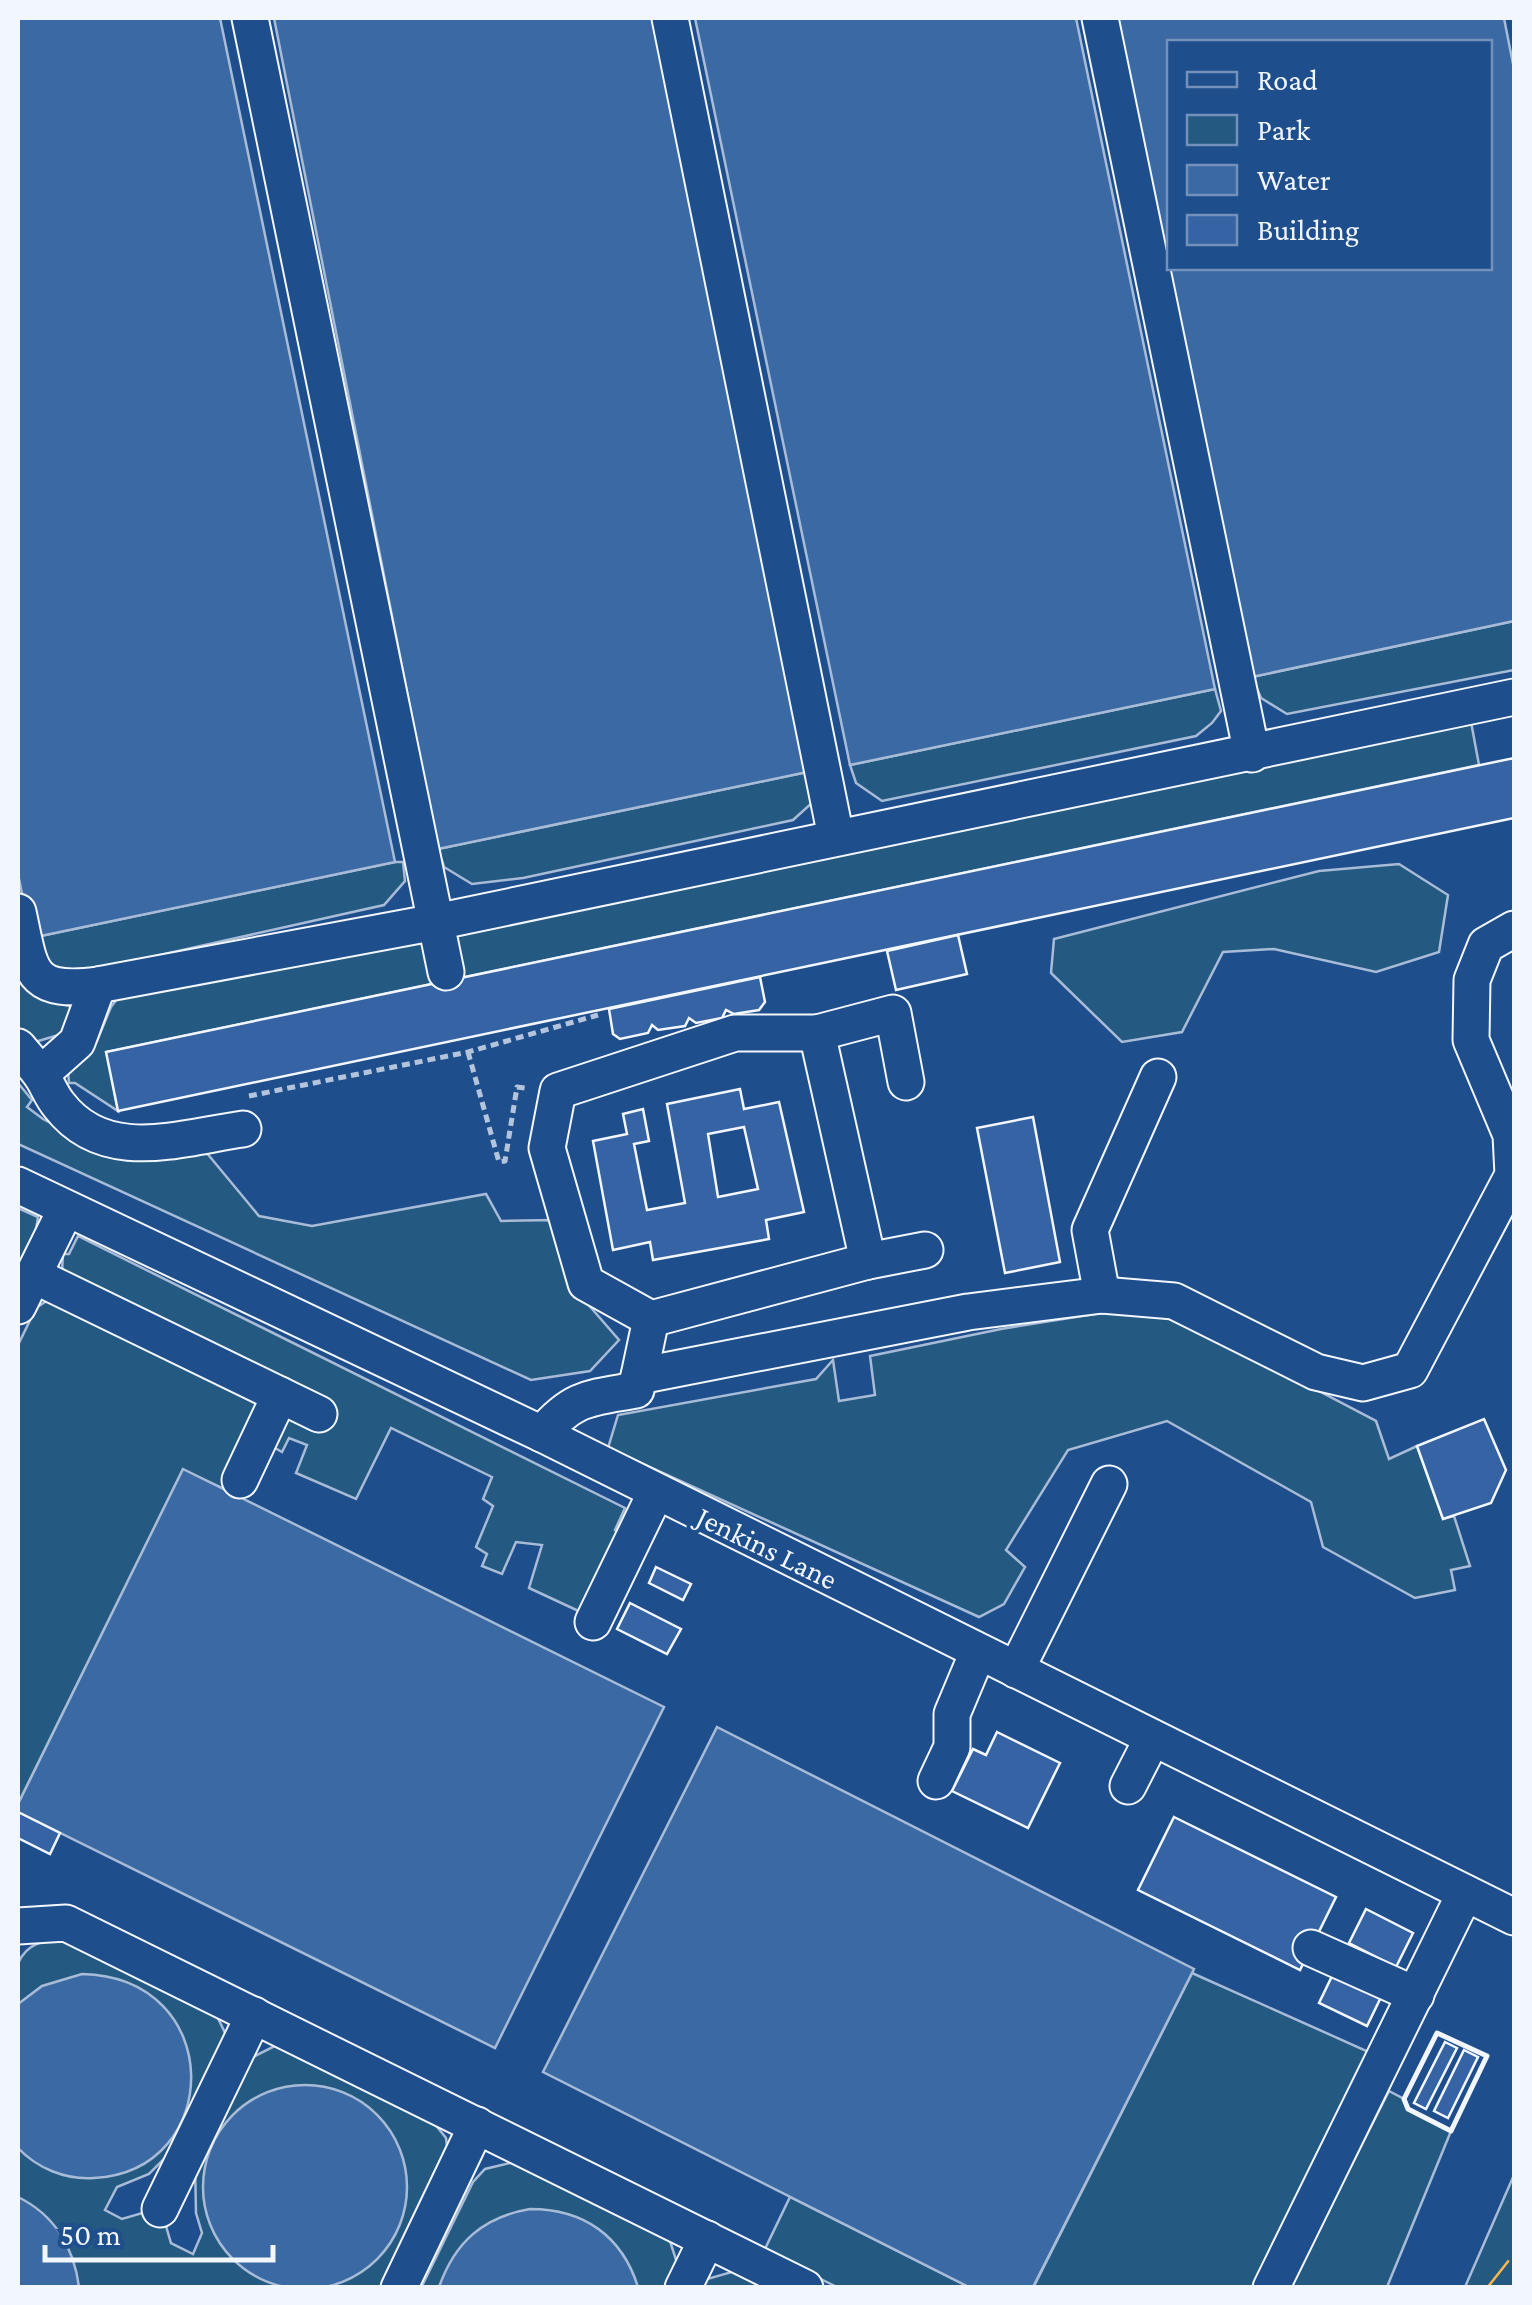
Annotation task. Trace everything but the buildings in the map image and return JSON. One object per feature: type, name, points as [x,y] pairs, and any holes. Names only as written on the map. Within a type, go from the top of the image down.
[{"type":"lane","points":[[250,18],[446,972]]},
{"type":"lane","points":[[670,18],[836,837]]},
{"type":"lane","points":[[1100,18],[1252,754]]},
{"type":"lane","points":[[18,912],[30,966],[48,985],[67,989],[98,985],[436,922],[1514,697]]},
{"type":"lane","points":[[639,1376],[968,1312],[1102,1294],[1174,1301],[1316,1372],[1363,1383],[1410,1370],[1513,1175],[1511,1134],[1472,1040],[1472,980],[1486,944],[1514,929]]},
{"type":"lane","points":[[41,1074],[77,1042],[98,985]]},
{"type":"lane","points":[[906,1082],[893,1013],[818,1033],[735,1033],[558,1091],[547,1148],[586,1283],[651,1319],[868,1261],[925,1250]]},
{"type":"lane","points":[[818,1033],[868,1261]]},
{"type":"lane","points":[[18,1047],[41,1074],[58,1104],[77,1124],[105,1141],[136,1144],[240,1114]]},
{"type":"lane","points":[[1102,1294],[1090,1230],[1158,1076]]},
{"type":"lane","name":"Jenkins Lane","points":[[18,1184],[542,1434],[1514,1917]]},
{"type":"lane","points":[[66,1209],[25,1290],[319,1414]]},
{"type":"lane","points":[[542,1434],[579,1400],[636,1390],[651,1319]]},
{"type":"lane","points":[[240,1480],[280,1395]]},
{"type":"lane","points":[[1016,1670],[1110,1484]]},
{"type":"lane","points":[[593,1622],[656,1492]]},
{"type":"lane","points":[[936,1781],[952,1747],[952,1714],[978,1652]]},
{"type":"lane","points":[[1128,1786],[1152,1739]]},
{"type":"lane","points":[[1271,2288],[1465,1893]]},
{"type":"lane","points":[[18,1928],[66,1923],[805,2288]]},
{"type":"lane","points":[[1311,1948],[1416,1995]]},
{"type":"lane","points":[[160,2209],[254,2015]]},
{"type":"lane","points":[[398,2288],[477,2125]]},
{"type":"lane","points":[[683,2288],[707,2239]]},
{"type":"path","points":[[240,1114],[598,1015]]},
{"type":"path","points":[[468,1052],[499,1162],[505,1160],[517,1087],[524,1088],[526,1107]]},
{"type":"green space","points":[[1514,621],[1514,670],[1287,714],[1261,698],[1252,677]]},
{"type":"green space","points":[[1215,689],[1221,711],[1196,736],[882,801],[856,783],[850,765]]},
{"type":"green space","points":[[1469,711],[1479,765],[107,1052],[118,1111],[69,1083],[68,1071],[97,1041],[111,1007],[123,991]]},
{"type":"green space","points":[[812,771],[813,802],[793,820],[523,878],[472,884],[444,867],[438,849]]},
{"type":"green space","points":[[403,862],[405,881],[384,905],[71,975],[43,964],[31,938]]},
{"type":"green space","points":[[1399,864],[1448,895],[1439,952],[1376,972],[1274,949],[1223,952],[1182,1032],[1122,1042],[1051,973],[1054,939],[1319,871]]},
{"type":"green space","points":[[18,977],[60,1003],[81,1010],[62,1034],[35,1042],[18,1028]]},
{"type":"green space","points":[[18,1083],[32,1100],[27,1107],[112,1155],[201,1146],[259,1216],[312,1226],[486,1194],[501,1221],[555,1220],[573,1287],[619,1340],[590,1371],[531,1380],[18,1144]]},
{"type":"green space","points":[[18,1208],[38,1217],[34,1243],[18,1275]]},
{"type":"green space","points":[[78,1236],[625,1508],[615,1530],[624,1536],[585,1614],[529,1588],[542,1545],[516,1542],[502,1574],[482,1566],[487,1554],[476,1547],[493,1506],[483,1499],[492,1477],[391,1428],[356,1499],[296,1473],[307,1445],[289,1438],[282,1452],[270,1445],[282,1421],[294,1417],[62,1272],[63,1254],[69,1254]]},
{"type":"green space","points":[[54,1296],[257,1394],[262,1411],[224,1489],[183,1470],[18,1804],[18,1345],[36,1308]]},
{"type":"green space","points":[[1139,1307],[1218,1338],[1376,1421],[1389,1459],[1417,1446],[1443,1519],[1454,1516],[1470,1566],[1451,1570],[1455,1590],[1415,1598],[1323,1547],[1311,1502],[1167,1421],[1068,1450],[1006,1550],[1025,1567],[1004,1604],[979,1617],[608,1448],[618,1415],[816,1379],[833,1360],[839,1401],[875,1395],[870,1356],[1001,1329]]},
{"type":"green space","points":[[64,1939],[216,2014],[228,2039],[179,2144],[149,2174],[117,2187],[105,2210],[122,2219],[149,2211],[163,2216],[171,2243],[193,2254],[202,2233],[196,2213],[195,2162],[245,2061],[279,2044],[431,2119],[446,2138],[449,2162],[387,2287],[18,2287],[18,1963],[31,1947]]},
{"type":"green space","points":[[1192,1973],[1371,2053],[1255,2287],[1033,2288]]},
{"type":"green space","points":[[1389,2091],[1404,2099],[1409,2110],[1451,2131],[1387,2287],[1289,2288]]},
{"type":"green space","points":[[518,2161],[669,2238],[679,2269],[704,2280],[735,2271],[768,2288],[421,2288],[473,2182],[485,2169]]},
{"type":"green space","points":[[1514,2175],[1514,2287],[1465,2287]]},
{"type":"green space","points":[[790,2197],[969,2287],[837,2287],[764,2251]]},
{"type":"water","points":[[18,18],[220,18],[395,862],[31,938],[18,874]]},
{"type":"water","points":[[274,18],[656,18],[812,771],[438,849]]},
{"type":"water","points":[[695,18],[1076,18],[1215,689],[850,765]]},
{"type":"water","points":[[1116,18],[1504,18],[1514,69],[1514,621],[1252,677],[1168,270],[1492,270],[1492,40],[1167,40],[1167,265]]},
{"type":"water","points":[[183,1469],[664,1707],[495,2048],[18,1812],[18,1804]]},
{"type":"water","points":[[717,1727],[1194,1969],[1033,2287],[969,2287],[543,2072]]},
{"type":"water","points":[[82,1974],[129,1983],[163,2006],[184,2038],[191,2074],[186,2111],[168,2144],[137,2167],[94,2178],[52,2171],[18,2148],[18,2004],[42,1986]]},
{"type":"water","points":[[305,2085],[344,2093],[377,2115],[399,2148],[407,2187],[399,2226],[377,2259],[344,2281],[305,2289],[266,2281],[233,2259],[211,2226],[203,2187],[211,2148],[233,2115],[266,2093]]},
{"type":"water","points":[[18,2197],[42,2213],[60,2234],[73,2259],[79,2287],[18,2287]]},
{"type":"water","points":[[530,2209],[567,2214],[598,2229],[622,2253],[638,2287],[439,2287],[453,2257],[473,2234],[498,2218]]},
{"type":"wall","points":[[1437,2033],[1487,2056],[1451,2131],[1408,2109],[1404,2099],[1437,2033]]},
{"type":"power","points":[[1487,2288],[1514,2254]]}]
